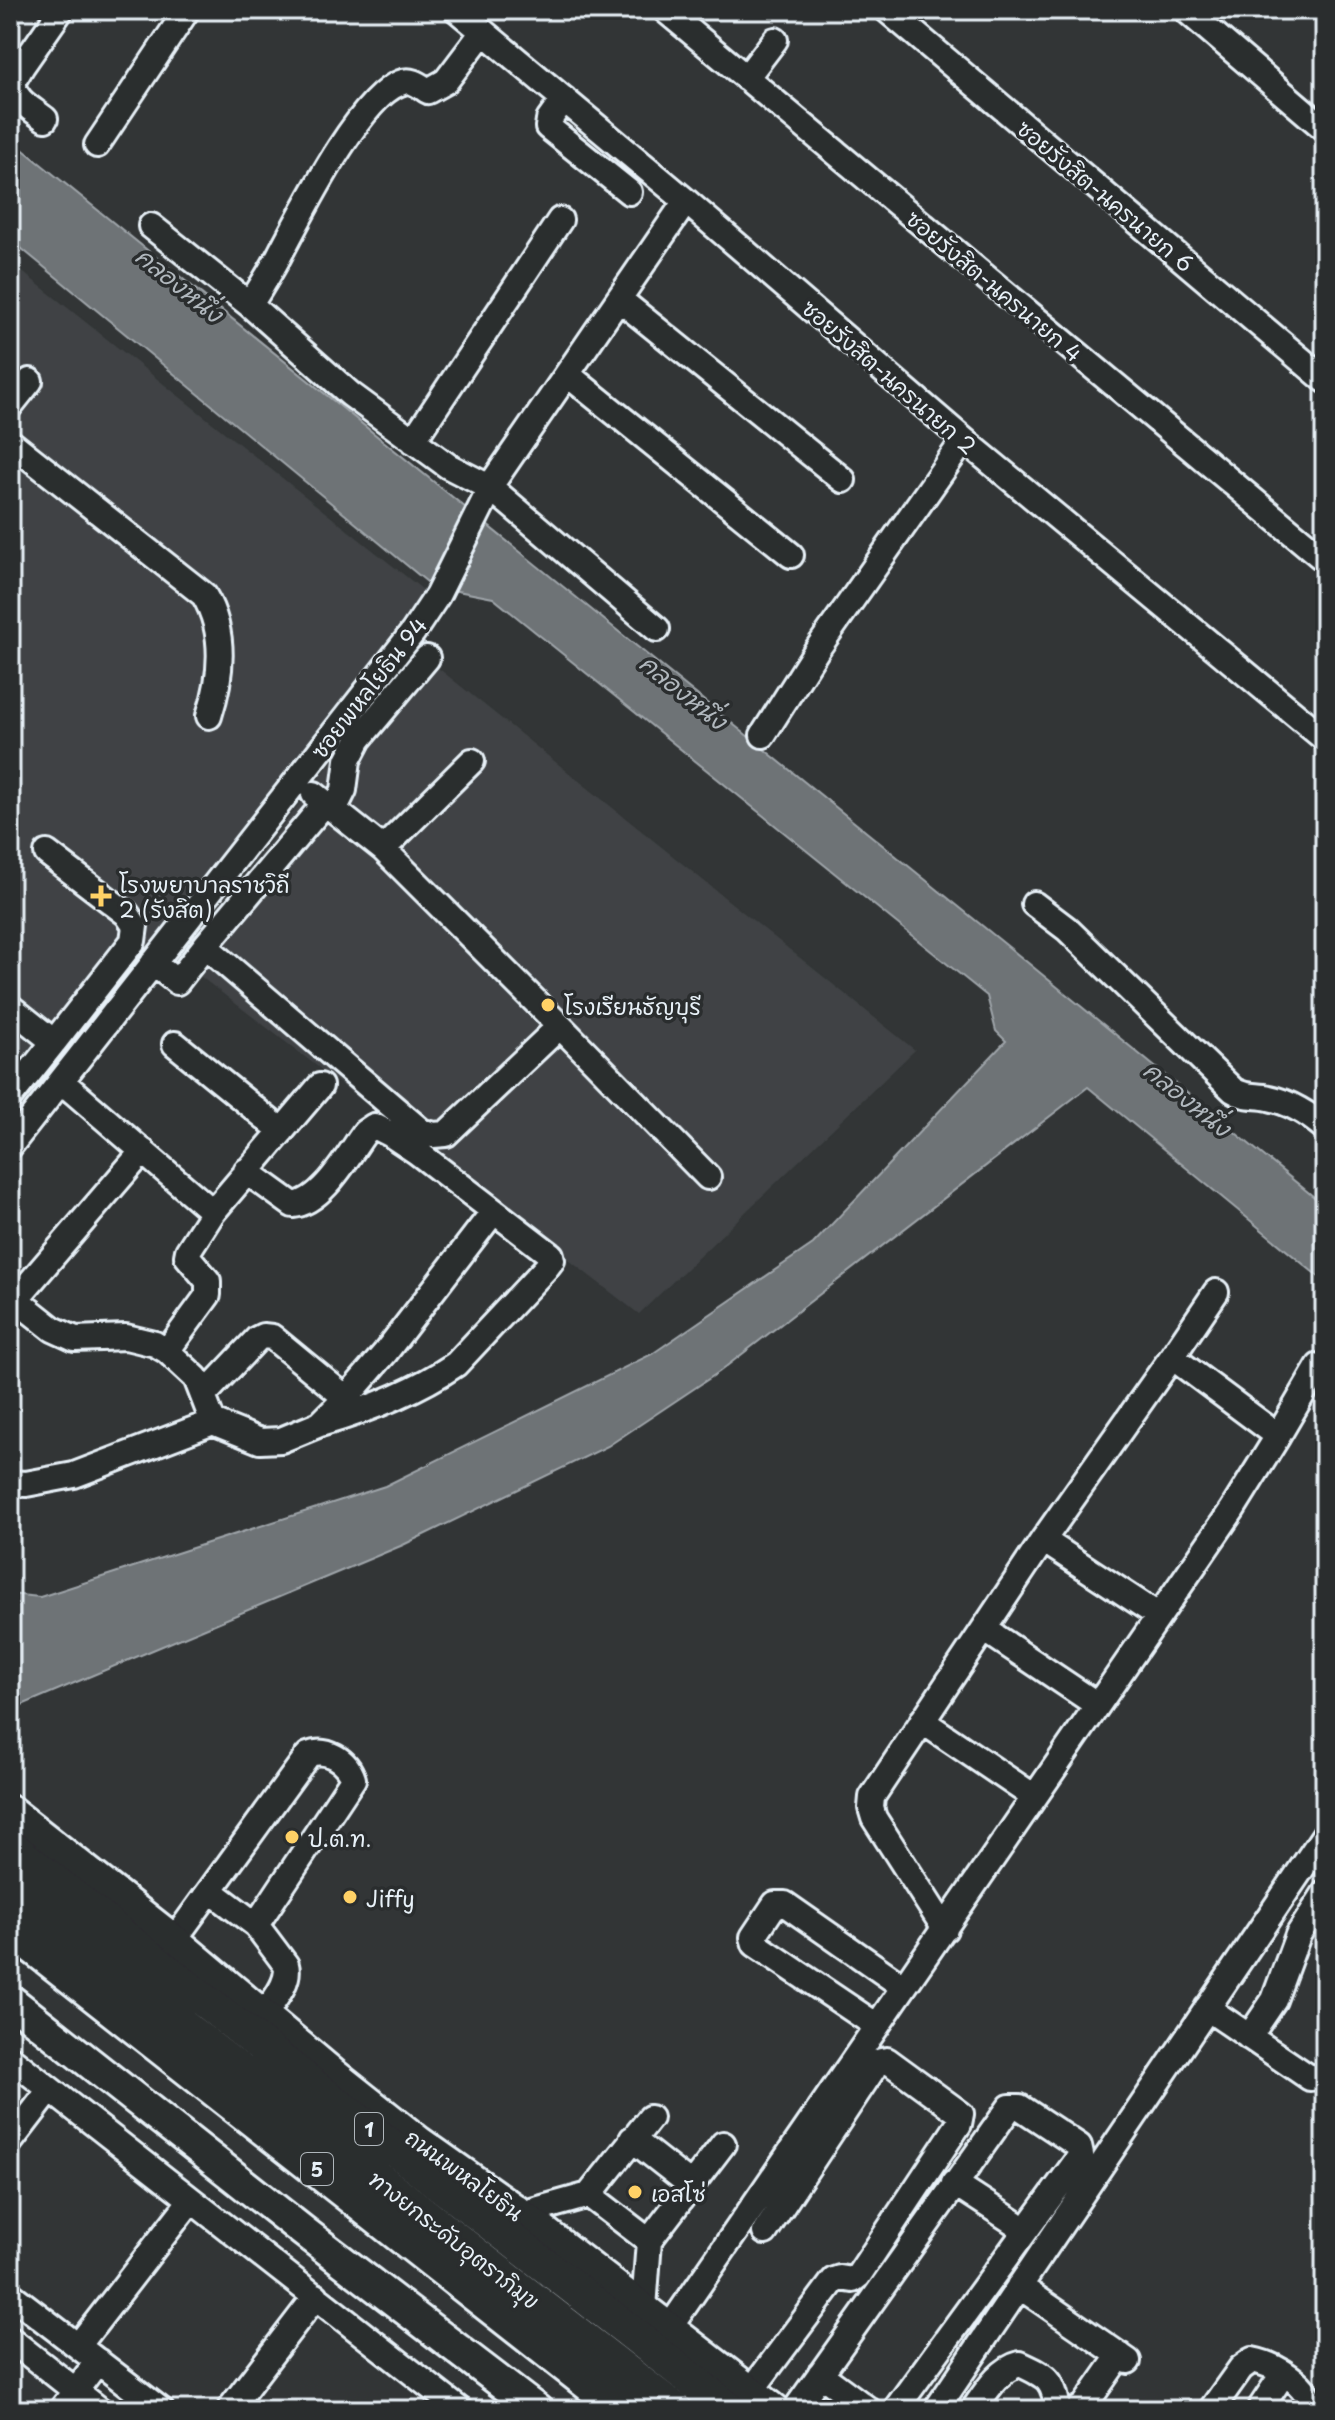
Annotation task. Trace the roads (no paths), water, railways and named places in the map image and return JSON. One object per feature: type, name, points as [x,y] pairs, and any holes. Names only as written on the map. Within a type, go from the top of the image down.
[{"type":"highway","name":"ถนนพหลโยธิน","points":[[10,1846],[340,2107],[522,2230],[752,2404]]},
{"type":"highway","name":"ทางยกระดับอุตราภิมุข","points":[[10,1888],[188,2031],[675,2410]]},
{"type":"highway","points":[[10,1931],[444,2272],[610,2410]]},
{"type":"highway","name":"ทางยกระดับอุตราภิมุข","points":[[10,1931],[623,2410]]},
{"type":"highway","points":[[419,2142],[522,2230]]},
{"type":"main road","name":"ถนนพหลโยธิน","points":[[10,1811],[174,1940],[419,2142]]},
{"type":"main road","points":[[10,2000],[303,2231],[537,2410]]},
{"type":"main road","name":"ถนนพหลโยธิน","points":[[522,2230],[670,2327],[752,2404]]},
{"type":"street","points":[[45,119],[16,97],[12,83],[16,62],[61,10]]},
{"type":"street","points":[[97,145],[187,10]]},
{"type":"street","name":"ซอยรังสิต-นครนายก 2","points":[[457,10],[686,201],[964,440],[1325,739]]},
{"type":"street","name":"ซอยรังสิต-นครนายก 4","points":[[665,10],[1325,560]]},
{"type":"street","name":"ซอยรังสิต-นครนายก 6","points":[[887,10],[1325,380]]},
{"type":"street","points":[[1195,13],[1325,129]]},
{"type":"street","points":[[250,305],[328,166],[369,107],[404,81],[412,81],[428,91],[446,81],[483,32]]},
{"type":"street","points":[[746,78],[775,40]]},
{"type":"street","points":[[564,99],[549,120],[548,127],[629,192]]},
{"type":"street","name":"ซอยพหลโยธิน 94","points":[[10,1146],[413,632],[437,596],[489,493],[686,201]]},
{"type":"street","points":[[413,441],[560,220]]},
{"type":"street","points":[[151,226],[250,305],[350,394],[489,493],[657,629]]},
{"type":"street","points":[[619,299],[843,480]]},
{"type":"street","points":[[567,374],[791,555]]},
{"type":"street","points":[[10,406],[30,381]]},
{"type":"street","points":[[763,735],[818,648],[964,440]]},
{"type":"street","points":[[10,442],[204,595],[213,610],[218,628],[219,651],[218,690],[209,716]]},
{"type":"street","points":[[153,963],[177,982],[205,946],[344,790],[348,760],[359,739],[427,658]]},
{"type":"street","points":[[383,849],[472,761]]},
{"type":"street","points":[[296,780],[383,849],[708,1177]]},
{"type":"street","points":[[10,1097],[133,941],[135,926],[127,914],[47,853]]},
{"type":"street","points":[[1034,904],[1067,929],[1233,1090],[1241,1096],[1270,1098],[1313,1118],[1325,1128]]},
{"type":"street","points":[[205,946],[421,1131],[433,1135],[446,1134],[560,1026]]},
{"type":"street","points":[[10,1007],[54,1042]]},
{"type":"street","points":[[175,1044],[282,1131]]},
{"type":"street","points":[[61,1081],[213,1212]]},
{"type":"street","points":[[167,1351],[208,1295],[208,1281],[187,1256],[188,1251],[213,1212],[320,1086]]},
{"type":"street","points":[[10,1483],[26,1484],[74,1475],[213,1422],[260,1441],[281,1440],[396,1397],[441,1375],[456,1364],[552,1260],[551,1255],[417,1152],[374,1126],[365,1132],[324,1188],[304,1204],[293,1205],[246,1171]]},
{"type":"street","points":[[143,1151],[13,1297],[53,1329],[75,1339],[126,1337],[155,1344],[167,1351],[196,1378],[213,1422]]},
{"type":"street","points":[[320,1424],[385,1353],[494,1211]]},
{"type":"street","points":[[945,1929],[874,1818],[872,1797],[1043,1540],[1216,1292]]},
{"type":"street","points":[[203,1396],[263,1336],[272,1337],[346,1398]]},
{"type":"street","points":[[1172,1357],[1278,1436]]},
{"type":"street","points":[[670,2327],[1232,1510],[1319,1366]]},
{"type":"street","points":[[1043,1540],[1150,1610]]},
{"type":"street","points":[[984,1629],[1090,1700]]},
{"type":"street","points":[[922,1721],[1024,1790]]},
{"type":"street","points":[[174,1940],[308,1755],[326,1751],[348,1768],[353,1779],[256,1925]]},
{"type":"street","points":[[936,2410],[1325,1834]]},
{"type":"street","points":[[211,1891],[256,1925],[288,1972],[264,2015]]},
{"type":"street","points":[[1249,2037],[1274,2000],[1298,1935],[1325,1893]]},
{"type":"street","points":[[877,2026],[755,1944],[753,1937],[775,1904],[785,1904],[904,1987]]},
{"type":"street","points":[[1207,2008],[1310,2078],[1325,2076]]},
{"type":"street","points":[[10,2058],[457,2409]]},
{"type":"street","points":[[752,2404],[834,2280],[853,2280],[858,2276],[959,2124],[961,2114],[887,2060],[881,2061],[765,2232]]},
{"type":"street","points":[[10,2142],[50,2090]]},
{"type":"street","points":[[795,2410],[1010,2107],[1020,2107],[1079,2146],[1081,2155],[895,2410]]},
{"type":"street","points":[[522,2230],[589,2195],[650,2118]]},
{"type":"street","points":[[632,2139],[692,2186]]},
{"type":"street","points":[[644,2308],[649,2241],[723,2144]]},
{"type":"street","points":[[954,2183],[1026,2230]]},
{"type":"street","points":[[589,2195],[649,2241]]},
{"type":"street","points":[[78,2346],[191,2200]]},
{"type":"street","points":[[1019,2286],[1124,2358],[1078,2410]]},
{"type":"street","points":[[10,2294],[161,2410]]},
{"type":"street","points":[[229,2410],[316,2296]]},
{"type":"street","points":[[10,2339],[68,2401],[100,2410]]},
{"type":"street","points":[[1211,2410],[1241,2368],[1252,2360],[1263,2362],[1283,2374],[1308,2394],[1311,2410]]},
{"type":"street","points":[[68,2401],[98,2361]]},
{"type":"street","points":[[973,2410],[999,2376],[1011,2366],[1020,2364],[1050,2382],[1058,2410]]},
{"type":"street","points":[[820,2374],[869,2410]]},
{"type":"street","points":[[1259,2410],[1283,2374]]},
{"type":"water","name":"คลองหนึ่ง","points":[[10,139],[1325,1206],[1325,1282],[1088,1087],[719,1372],[608,1446],[403,1545],[10,1710],[10,1594],[40,1597],[385,1486],[652,1354],[813,1244],[1006,1041],[996,1031],[987,996],[493,598],[432,586],[10,239]]},
{"type":"place","name":"โรงพยาบาลราชวิถี 2 (รังสิต)","points":[[101,896]]},
{"type":"place","name":"โรงเรียนธัญบุรี","points":[[548,1005]]},
{"type":"place","name":"ป.ต.ท.","points":[[292,1837]]},
{"type":"place","name":"Jiffy","points":[[350,1897]]},
{"type":"place","name":"เอสโซ่","points":[[635,2192]]}]
